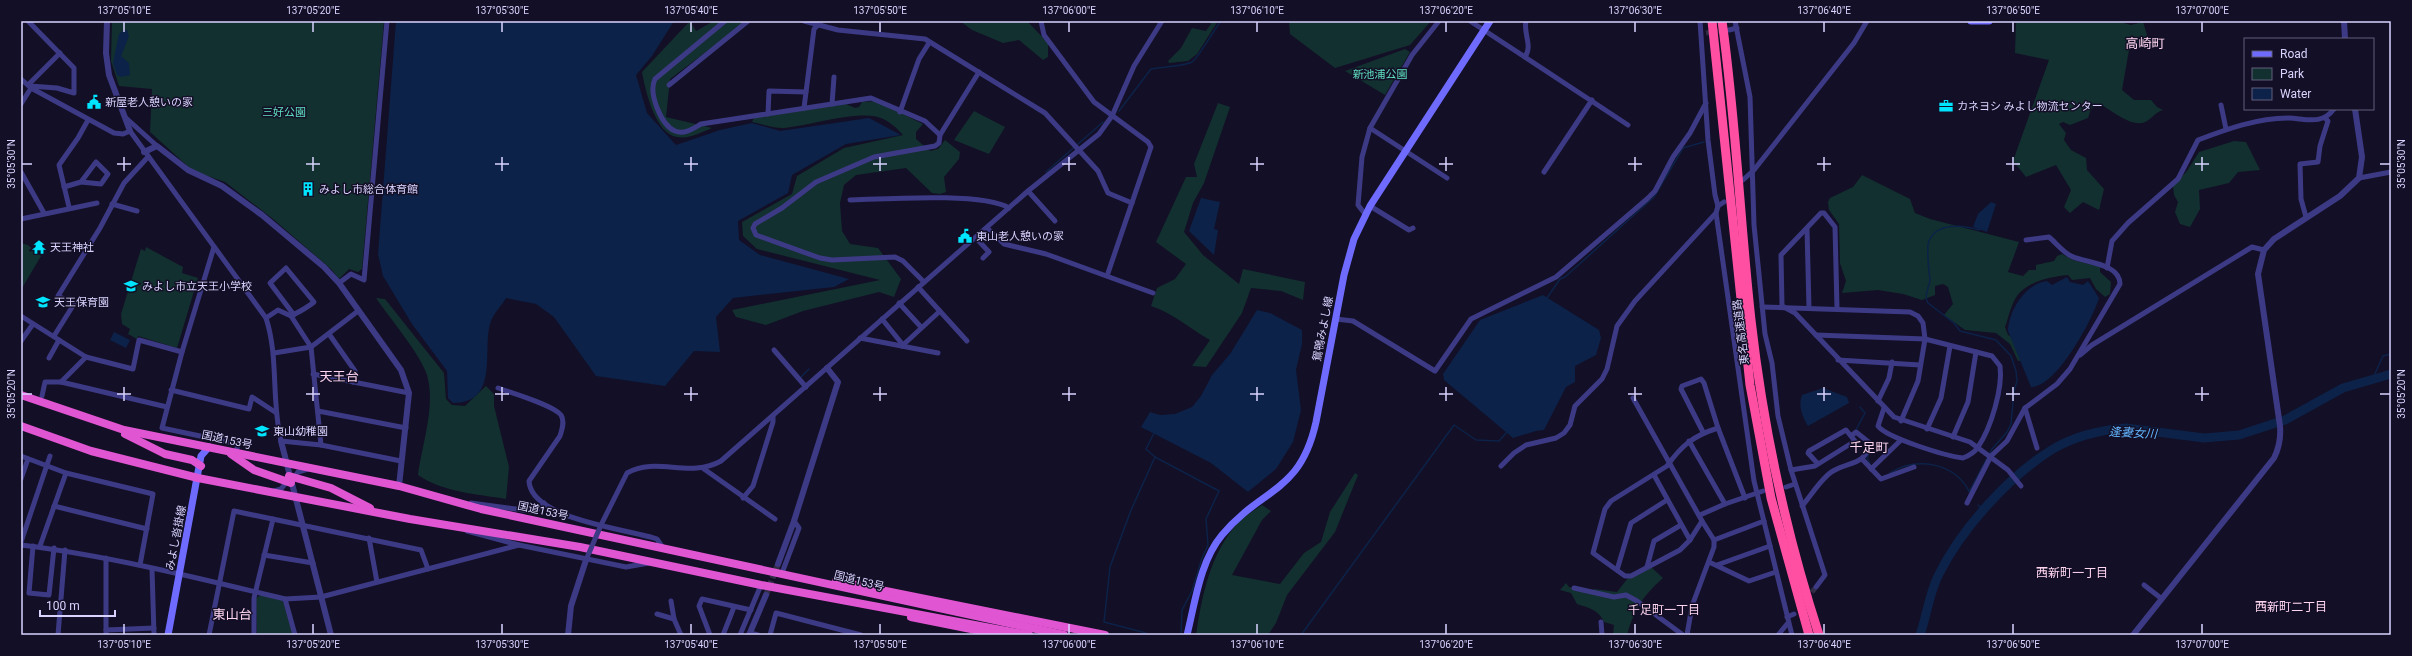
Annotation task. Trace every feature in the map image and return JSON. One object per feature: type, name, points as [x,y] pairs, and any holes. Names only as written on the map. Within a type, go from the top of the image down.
[{"type":"highway","name":"東名高速道路","points":[[1712,21],[1750,385],[1771,498],[1809,635]]},
{"type":"highway","name":"東名高速道路","points":[[1722,21],[1730,81],[1751,320],[1762,398],[1788,524],[1819,635]]},
{"type":"highway","name":"国道153号","points":[[21,395],[124,430],[399,486],[481,509],[1064,635]]},
{"type":"highway","points":[[85,418],[132,437],[165,454],[192,460],[200,466]]},
{"type":"highway","name":"国道153号","points":[[21,425],[31,430],[91,451],[198,478],[295,498],[410,519],[580,547],[761,585],[1029,635]]},
{"type":"highway","points":[[223,450],[254,470],[270,477],[331,488],[370,508],[410,519]]},
{"type":"highway","points":[[824,583],[830,580],[895,592],[1105,635]]},
{"type":"highway","points":[[876,606],[884,612],[1001,635]]},
{"type":"main road","name":"鴛鴨みよし線","points":[[1187,635],[1203,574],[1211,553],[1221,536],[1237,518],[1290,478],[1303,461],[1312,442],[1347,263],[1365,214],[1490,21]]},
{"type":"main road","points":[[1971,21],[1989,21]]},
{"type":"main road","name":"みよし沓掛線","points":[[168,635],[201,456],[209,447]]},
{"type":"street","points":[[28,21],[74,68],[74,93],[57,88],[30,86]]},
{"type":"street","points":[[107,21],[106,53],[109,75],[130,131],[266,318],[274,353],[275,412],[286,464],[313,563],[330,635]]},
{"type":"street","points":[[339,284],[351,274],[364,280],[387,21]]},
{"type":"street","points":[[725,21],[655,79],[653,90],[660,113],[668,126],[679,132],[685,132],[701,124],[872,98],[900,112],[926,120],[940,135]]},
{"type":"street","points":[[669,85],[748,21]]},
{"type":"street","points":[[804,21],[818,25],[924,39],[1045,113],[1098,171],[1108,193],[1132,203]]},
{"type":"street","points":[[1041,21],[1044,35],[1094,102],[1148,142],[1151,147],[1107,276]]},
{"type":"street","points":[[568,635],[571,606],[586,560],[601,524],[627,473],[645,466],[680,469],[704,469],[721,461],[899,303],[988,228],[1028,191],[1078,149],[1099,134],[1112,116],[1134,66],[1162,21]]},
{"type":"street","points":[[1365,214],[1358,205],[1362,157],[1370,128],[1412,55],[1440,21]]},
{"type":"street","points":[[1470,21],[1628,125]]},
{"type":"street","points":[[1526,21],[1524,29],[1529,48],[1526,57]]},
{"type":"street","points":[[1700,21],[1703,33],[1708,140],[1715,195],[1718,206],[1716,213],[1729,295],[1744,423],[1760,492],[1764,521],[1792,635]]},
{"type":"street","points":[[1736,21],[1750,97],[1754,170],[1754,224],[1762,307],[1778,416],[1795,484],[1825,575],[1816,587]]},
{"type":"street","points":[[1743,180],[1754,170],[1854,43],[1867,21]]},
{"type":"street","points":[[2344,21],[2345,38]]},
{"type":"street","points":[[804,108],[814,29],[818,25]]},
{"type":"street","points":[[1729,30],[1737,28]]},
{"type":"street","points":[[900,112],[919,59],[929,43]]},
{"type":"street","points":[[21,104],[30,86],[60,53]]},
{"type":"street","points":[[924,282],[903,261],[895,257],[832,260],[820,258],[756,235],[753,228],[755,224],[782,208],[816,182],[874,157],[931,149],[939,143],[940,135],[979,72]]},
{"type":"street","points":[[832,104],[834,77]]},
{"type":"street","points":[[21,79],[30,86],[88,120],[119,134],[130,131]]},
{"type":"street","points":[[768,114],[769,91],[806,92]]},
{"type":"street","points":[[1544,172],[1592,100]]},
{"type":"street","points":[[1336,319],[1352,321],[1435,371],[1471,319],[1556,277],[1647,199],[1655,191],[1673,156],[1690,133],[1707,102]]},
{"type":"street","points":[[2221,105],[2226,129]]},
{"type":"street","points":[[2107,268],[2112,241],[2128,223],[2178,179],[2196,141],[2226,129],[2256,121],[2288,118],[2320,120],[2326,118],[2333,110]]},
{"type":"street","points":[[2133,635],[2274,458],[2281,435],[2258,274],[2264,250],[2274,239],[2340,196],[2358,178],[2362,157],[2355,110]]},
{"type":"street","points":[[126,118],[157,146],[188,170],[222,186],[262,214],[324,267],[339,284],[401,370],[409,393],[399,486]]},
{"type":"street","points":[[2306,217],[2301,199],[2300,164],[2318,162],[2320,146],[2328,122],[2326,118]]},
{"type":"street","points":[[69,207],[60,162],[78,138],[88,120]]},
{"type":"street","points":[[1370,128],[1447,178]]},
{"type":"street","points":[[54,336],[74,304],[58,296],[124,183],[146,155],[157,146]]},
{"type":"street","points":[[64,187],[81,182],[101,184],[108,174],[108,171],[96,162],[81,182]]},
{"type":"street","points":[[21,172],[44,213]]},
{"type":"street","points":[[2358,178],[2391,172]]},
{"type":"street","points":[[1028,191],[1055,221]]},
{"type":"street","points":[[850,200],[968,198],[1002,204],[1009,208]]},
{"type":"street","points":[[1718,206],[1724,202]]},
{"type":"street","points":[[21,219],[69,207],[97,203]]},
{"type":"street","points":[[112,204],[137,211]]},
{"type":"street","points":[[1370,206],[1409,230],[1413,228]]},
{"type":"street","points":[[1782,306],[1781,255],[1824,212],[1835,227],[1838,308]]},
{"type":"street","points":[[1502,466],[1514,453],[1526,445],[1556,438],[1564,433],[1570,425],[1575,406],[1602,379],[1607,369],[1617,326],[1635,301],[1716,213]]},
{"type":"street","points":[[988,228],[1004,244],[1046,254],[1153,293]]},
{"type":"street","points":[[1807,229],[1809,308]]},
{"type":"street","points":[[1967,503],[1991,456],[2007,441],[2025,408],[2057,384],[2078,356],[2120,284],[2118,276],[2114,271],[2102,264],[2070,256],[2049,237],[2026,240]]},
{"type":"street","points":[[976,238],[989,252],[983,258]]},
{"type":"street","points":[[214,247],[182,352],[162,428],[238,444],[236,453]]},
{"type":"street","points":[[2078,356],[2092,345],[2252,247],[2264,250]]},
{"type":"street","points":[[292,316],[314,302],[286,268],[270,283],[311,347],[321,445]]},
{"type":"street","points":[[918,287],[967,341]]},
{"type":"street","points":[[899,303],[921,327]]},
{"type":"street","points":[[1762,307],[1782,306],[1910,312],[1918,316],[1923,323],[1925,339],[1918,381],[1901,421]]},
{"type":"street","points":[[1782,306],[1795,313],[1838,360],[1894,417],[1901,421],[1970,442],[2008,470],[2021,486]]},
{"type":"street","points":[[266,318],[278,310],[292,316]]},
{"type":"street","points":[[903,345],[940,311]]},
{"type":"street","points":[[274,353],[311,347],[358,312]]},
{"type":"street","points":[[21,316],[86,356],[133,369],[139,340],[182,352]]},
{"type":"street","points":[[882,319],[903,345]]},
{"type":"street","points":[[21,341],[33,324]]},
{"type":"street","points":[[329,334],[355,371],[353,382]]},
{"type":"street","points":[[1816,335],[1925,339],[1976,352],[1994,358],[1999,363],[2001,370],[1992,417],[1978,448],[1963,458],[1901,440],[1879,428],[1878,423],[1884,408]]},
{"type":"street","points":[[860,338],[903,345],[938,353]]},
{"type":"street","points":[[49,358],[59,340]]},
{"type":"street","points":[[1927,429],[1941,398],[1950,346]]},
{"type":"street","points":[[774,350],[806,387]]},
{"type":"street","points":[[1953,437],[1968,402],[1976,352]]},
{"type":"street","points":[[61,382],[86,356]]},
{"type":"street","points":[[1838,360],[1892,362],[1920,365]]},
{"type":"street","points":[[1878,401],[1889,378],[1892,362]]},
{"type":"street","points":[[778,564],[794,521],[838,382],[827,368]]},
{"type":"street","points":[[313,374],[409,393]]},
{"type":"street","points":[[1704,432],[1681,389],[1682,386],[1699,380],[1704,383],[1718,428],[1745,498]]},
{"type":"street","points":[[42,396],[45,382],[61,382],[167,408]]},
{"type":"street","points":[[498,388],[544,405],[560,414],[563,419],[560,436],[529,481],[534,494],[544,503],[571,517],[657,539],[663,548]]},
{"type":"street","points":[[172,390],[248,409],[252,397],[275,412]]},
{"type":"street","points":[[1633,398],[1647,425],[1670,462],[1714,540],[1709,562],[1692,606],[1687,635]]},
{"type":"street","points":[[2025,408],[2037,448]]},
{"type":"street","points":[[318,411],[406,428]]},
{"type":"street","points":[[743,498],[754,483],[774,422],[773,416]]},
{"type":"street","points":[[1718,428],[1704,432],[1689,441],[1670,462],[1654,475],[1616,496],[1605,509],[1593,553],[1628,576],[1680,550],[1690,540],[1701,518],[1725,504],[1760,492]]},
{"type":"street","points":[[1791,470],[1815,466],[1855,441],[1846,430],[1808,451],[1808,453],[1818,464]]},
{"type":"street","points":[[1802,506],[1832,472],[1862,459],[1871,444],[1856,432],[1851,436]]},
{"type":"street","points":[[1871,469],[1901,440]]},
{"type":"street","points":[[281,441],[321,445],[401,461]]},
{"type":"street","points":[[1689,441],[1725,504]]},
{"type":"street","points":[[21,456],[66,473],[153,494],[140,565]]},
{"type":"street","points":[[50,456],[21,543],[140,565],[285,600],[321,597],[519,545]]},
{"type":"street","points":[[21,479],[28,459]]},
{"type":"street","points":[[1862,459],[1878,478],[1884,479],[1902,469],[1914,467]]},
{"type":"street","points":[[269,492],[281,489],[298,472],[312,469]]},
{"type":"street","points":[[704,469],[776,520]]},
{"type":"street","points":[[40,546],[66,473]]},
{"type":"street","points":[[1654,475],[1690,540]]},
{"type":"street","points":[[1786,487],[1795,484]]},
{"type":"street","points":[[446,500],[531,511],[538,510],[544,503]]},
{"type":"street","points":[[1617,570],[1630,523],[1667,500]]},
{"type":"street","points":[[54,506],[147,529]]},
{"type":"street","points":[[209,635],[234,511],[423,550],[428,569]]},
{"type":"street","points":[[254,635],[255,592],[273,519]]},
{"type":"street","points":[[782,573],[799,528],[794,521]]},
{"type":"street","points":[[1714,540],[1764,521]]},
{"type":"street","points":[[1647,567],[1654,541],[1681,525]]},
{"type":"street","points":[[459,526],[470,533],[586,560],[626,567],[650,562]]},
{"type":"street","points":[[369,538],[377,582]]},
{"type":"street","points":[[33,546],[29,593],[36,594],[49,595],[54,548]]},
{"type":"street","points":[[1717,565],[1770,546]]},
{"type":"street","points":[[58,635],[65,550]]},
{"type":"street","points":[[264,555],[313,563]]},
{"type":"street","points":[[106,558],[106,632],[154,628]]},
{"type":"street","points":[[1709,562],[1749,581],[1776,572]]},
{"type":"street","points":[[152,568],[154,635]]},
{"type":"street","points":[[740,635],[761,585]]},
{"type":"street","points":[[2144,585],[2162,599]]},
{"type":"street","points":[[1574,588],[1614,598],[1626,595],[1637,601],[1683,635]]},
{"type":"street","points":[[758,635],[749,634],[766,594]]},
{"type":"street","points":[[285,600],[295,635]]},
{"type":"street","points":[[710,635],[699,606],[700,600],[751,610]]},
{"type":"street","points":[[671,601],[674,620],[681,635]]},
{"type":"street","points":[[724,635],[734,606]]},
{"type":"street","points":[[770,635],[776,613],[850,634],[861,635]]},
{"type":"street","points":[[657,614],[674,620]]},
{"type":"street","points":[[1787,617],[1794,614]]},
{"type":"street","points":[[1601,622],[1602,635]]},
{"type":"street","points":[[1778,635],[1788,623]]},
{"type":"green space","name":"三好公園","points":[[112,21],[384,21],[362,269],[358,272],[349,269],[339,279],[331,269],[273,219],[225,182],[193,171],[150,132],[152,89],[119,86],[111,61]]},
{"type":"green space","points":[[690,21],[696,31],[714,21],[747,21],[670,79],[666,117],[712,128],[699,134],[677,137],[669,134],[657,120],[652,110],[642,72]]},
{"type":"green space","points":[[960,21],[1027,21],[1048,43],[1048,57],[1043,60],[1019,40],[1003,43],[972,30]]},
{"type":"green space","points":[[1209,21],[1218,21],[1197,54],[1188,61],[1169,63],[1168,61],[1181,48],[1192,28],[1206,31],[1211,24]]},
{"type":"green space","points":[[1289,21],[1431,21],[1410,45],[1335,68],[1290,34]]},
{"type":"green space","points":[[2016,21],[2117,21],[2131,25],[2143,22],[2149,41],[2129,50],[2122,90],[2134,100],[2151,100],[2157,107],[2163,110],[2145,122],[2134,123],[2100,104],[2091,109],[2088,118],[2070,125],[2063,122],[2059,124],[2066,133],[2064,140],[2071,150],[2086,158],[2087,170],[2104,189],[2099,210],[2083,202],[2070,213],[2064,207],[2071,190],[2056,165],[2026,177],[2013,161],[2049,60],[2015,53]]},
{"type":"green space","name":"新池浦公園","points":[[1405,49],[1410,52],[1385,95],[1345,71]]},
{"type":"green space","points":[[876,101],[923,124],[916,132],[916,139],[930,151],[938,149],[945,140],[960,152],[959,159],[944,177],[946,192],[940,194],[932,193],[906,168],[856,175],[844,185],[840,203],[842,231],[850,244],[878,248],[901,279],[894,297],[879,292],[803,311],[766,325],[736,317],[732,310],[880,280],[757,249],[743,236],[742,222],[792,194],[797,176],[844,148],[903,135],[887,121],[872,116],[860,115],[783,128],[771,127],[752,122],[754,118],[846,104],[855,108],[859,107],[862,102]]},
{"type":"green space","points":[[1218,103],[1230,107],[1204,183],[1193,203],[1184,232],[1203,255],[1239,284],[1243,269],[1305,282],[1303,300],[1281,291],[1251,288],[1242,313],[1206,367],[1192,366],[1210,340],[1174,317],[1151,306],[1157,288],[1175,279],[1186,264],[1156,242],[1186,177],[1197,177],[1194,164]]},
{"type":"green space","points":[[974,111],[1005,127],[989,154],[954,140]]},
{"type":"green space","points":[[2234,141],[2246,142],[2260,170],[2238,172],[2229,183],[2199,190],[2200,209],[2190,227],[2180,224],[2175,212],[2178,202],[2174,195],[2173,186],[2187,171],[2199,152]]},
{"type":"green space","points":[[1862,175],[1910,199],[1915,213],[1930,219],[2019,242],[2008,272],[2023,276],[2029,270],[2036,270],[2036,265],[2054,261],[2057,256],[2062,254],[2073,260],[2100,267],[2100,272],[2111,282],[2110,294],[2105,297],[2096,289],[2090,278],[2072,280],[2068,275],[2045,279],[2024,289],[2018,295],[2011,307],[2005,327],[2008,335],[2020,341],[2020,361],[2018,361],[2010,344],[1996,333],[1965,330],[1944,315],[1953,304],[1948,287],[1943,284],[1935,286],[1935,295],[1922,300],[1903,294],[1878,290],[1842,293],[1846,281],[1840,263],[1839,224],[1829,210],[1828,202],[1830,198],[1853,187]]},
{"type":"green space","points":[[21,243],[28,245],[41,256],[21,290]]},
{"type":"green space","points":[[146,247],[183,267],[182,273],[198,278],[177,348],[138,336],[137,339],[128,334],[130,329],[122,324],[121,314],[141,249],[145,251]]},
{"type":"green space","points":[[376,298],[385,299],[444,373],[446,399],[452,405],[465,406],[486,386],[494,394],[494,406],[509,467],[506,499],[449,489],[427,481],[418,475],[429,412],[430,399],[427,375],[412,347]]},
{"type":"green space","points":[[1355,473],[1358,475],[1335,532],[1287,595],[1276,623],[1268,635],[1196,635],[1204,591],[1214,562],[1220,549],[1237,524],[1262,505],[1271,511],[1262,520],[1232,575],[1280,584],[1304,553],[1321,542],[1330,512]]},
{"type":"green space","points":[[1651,567],[1663,578],[1644,597],[1636,610],[1627,635],[1613,635],[1614,625],[1604,622],[1602,618],[1593,610],[1577,604],[1571,593],[1560,590],[1566,583],[1569,587],[1590,592],[1594,589],[1617,592],[1628,578]]},
{"type":"green space","points":[[261,595],[283,601],[293,635],[257,635],[256,598]]},
{"type":"water","points":[[396,21],[674,21],[652,56],[636,75],[647,113],[676,145],[720,130],[752,123],[780,131],[869,118],[901,135],[846,144],[792,175],[788,193],[738,221],[739,240],[760,255],[849,279],[834,287],[733,298],[716,317],[720,352],[694,351],[665,386],[596,376],[554,317],[536,304],[506,298],[491,321],[488,332],[486,372],[483,384],[478,394],[468,401],[453,403],[448,398],[447,371],[412,324],[383,276],[378,254]]},
{"type":"water","points":[[124,30],[127,30],[129,36],[121,56],[129,63],[130,75],[121,77],[117,75],[113,63],[119,34]]},
{"type":"water","points":[[1201,198],[1220,202],[1214,229],[1218,230],[1214,255],[1189,231]]},
{"type":"water","points":[[1991,202],[1996,204],[1987,232],[1973,227],[1978,214]]},
{"type":"water","points":[[2067,277],[2070,282],[2083,285],[2088,281],[2099,298],[2081,336],[2062,365],[2041,384],[2031,387],[2008,331],[2011,315],[2020,299],[2032,287],[2047,281],[2052,285]]},
{"type":"water","points":[[1543,295],[1599,330],[1601,338],[1596,355],[1575,366],[1575,382],[1566,387],[1544,430],[1513,438],[1444,380],[1443,374],[1480,320]]},
{"type":"water","points":[[1257,310],[1270,313],[1302,330],[1302,344],[1296,370],[1301,410],[1293,442],[1276,469],[1248,492],[1211,463],[1141,427],[1150,412],[1160,415],[1175,414],[1192,407],[1201,396],[1212,375],[1230,354]]},
{"type":"water","points":[[114,332],[130,340],[126,348],[110,340]]},
{"type":"water","points":[[1823,388],[1847,397],[1849,403],[1808,426],[1801,411],[1800,403],[1802,395]]},
{"type":"waterway","points":[[1119,111],[1151,69],[1192,62],[1221,21]]},
{"type":"waterway","points":[[1046,172],[1103,122]]},
{"type":"waterway","points":[[1547,298],[1560,279],[1565,277],[1654,197],[1683,148],[1704,142]]},
{"type":"waterway","points":[[1969,492],[1992,449],[2007,432],[2011,424],[2014,391],[2017,381],[2016,371],[2011,356],[1996,340],[1960,331],[1954,323],[1928,303],[1926,297],[1930,282],[1928,244],[1933,235],[1944,228],[1958,226],[1979,230],[1980,227]]},
{"type":"waterway","points":[[2373,378],[2383,356],[2391,354]]},
{"type":"waterway","points":[[801,377],[809,369]]},
{"type":"waterway","name":"逢妻女川","points":[[1920,635],[1930,596],[1936,581],[1960,539],[1988,504],[2004,488],[2036,460],[2061,444],[2088,434],[2126,428],[2204,438],[2239,435],[2285,420],[2343,388],[2391,374]]},
{"type":"waterway","points":[[1856,430],[1865,413],[1860,407]]},
{"type":"waterway","points":[[1301,635],[1454,425],[1476,440],[1499,441],[1507,432]]},
{"type":"waterway","points":[[1146,633],[1104,622],[1110,567],[1131,510],[1155,457],[1146,449],[1154,433]]},
{"type":"waterway","points":[[1870,464],[1867,458],[1872,447]]},
{"type":"waterway","points":[[1155,457],[1219,491],[1206,519],[1208,545],[1202,558],[1192,591],[1182,610],[1181,635],[1178,635]]},
{"type":"waterway","points":[[1890,473],[1912,465],[1934,465],[1954,474],[1962,481],[1969,491]]},
{"type":"waterway","points":[[1978,505],[1984,510]]},
{"type":"tunnel","points":[[1706,33],[1725,30]]},
{"type":"tunnel","points":[[766,595],[778,564]]},
{"type":"tunnel","points":[[1807,598],[1816,587]]},
{"type":"place","name":"新屋老人憩いの家","points":[[94,102]]},
{"type":"place","name":"カネヨシ みよし物流センター","points":[[1946,106]]},
{"type":"place","name":"みよし市総合体育館","points":[[308,189]]},
{"type":"place","name":"東山老人憩いの家","points":[[965,236]]},
{"type":"place","name":"天王神社","points":[[39,247]]},
{"type":"place","name":"みよし市立天王小学校","points":[[131,286]]},
{"type":"place","name":"天王保育園","points":[[43,302]]},
{"type":"place","name":"東山幼稚園","points":[[262,431]]},
{"type":"district","name":"高崎町","points":[[2145,43]]},
{"type":"district","name":"天王台","points":[[339,376]]},
{"type":"district","name":"千足町","points":[[1869,447]]},
{"type":"district","name":"西新町一丁目","points":[[2072,573]]},
{"type":"district","name":"西新町二丁目","points":[[2291,607]]},
{"type":"district","name":"千足町一丁目","points":[[1664,610]]},
{"type":"district","name":"東山台","points":[[232,614]]}]
